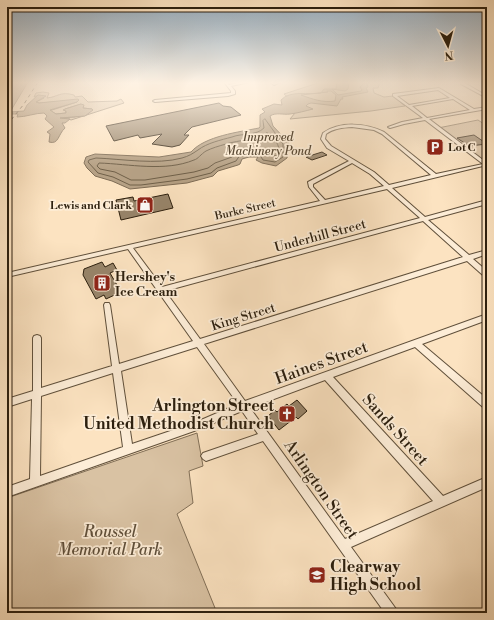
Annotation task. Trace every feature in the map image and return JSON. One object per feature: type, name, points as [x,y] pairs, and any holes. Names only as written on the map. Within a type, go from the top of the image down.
[{"type":"street","points":[[414,111],[486,164]]},
{"type":"street","points":[[469,111],[398,124],[390,127],[375,128],[345,125],[332,129],[324,135],[324,141],[327,145],[372,173],[487,275]]},
{"type":"street","points":[[387,136],[390,127]]},
{"type":"street","points":[[375,128],[387,136],[435,176]]},
{"type":"street","points":[[323,201],[310,186],[310,183],[352,161]]},
{"type":"street","name":"Burke Street","points":[[7,275],[486,164]]},
{"type":"street","name":"Underhill Street","points":[[160,290],[422,218],[487,202]]},
{"type":"street","name":"Arlington Street","points":[[129,246],[392,613]]},
{"type":"street","name":"King Street","points":[[7,403],[487,252]]},
{"type":"street","points":[[107,305],[128,450]]},
{"type":"street","name":"Haines Street","points":[[7,492],[194,427],[244,406],[487,317]]},
{"type":"street","points":[[35,482],[37,338]]},
{"type":"street","points":[[416,343],[487,405]]},
{"type":"street","name":"Sands Street","points":[[327,376],[441,502]]},
{"type":"street","points":[[206,456],[265,436]]},
{"type":"street","points":[[343,545],[487,482]]},
{"type":"green space","points":[[49,111],[65,111],[66,113],[56,114]]},
{"type":"green space","points":[[88,111],[99,111],[71,120],[60,118],[75,117]]},
{"type":"green space","points":[[297,111],[371,111],[371,111],[290,119]]},
{"type":"green space","points":[[478,120],[487,126],[487,161],[438,128]]},
{"type":"green space","name":"Roussel Memorial Park","points":[[197,433],[203,466],[189,471],[193,503],[177,514],[217,613],[7,613],[7,498]]},
{"type":"water","points":[[7,111],[51,111],[56,114],[66,113],[66,111],[92,111],[85,116],[60,118],[70,119],[65,123],[62,123],[65,128],[57,140],[52,143],[49,142],[50,134],[47,132],[54,127],[45,119],[47,116],[44,113],[17,117],[18,114],[7,114]]},
{"type":"water","name":"Improved Machinery Pond","points":[[264,111],[305,111],[293,114],[277,114],[270,116],[273,126],[289,143],[287,158],[276,166],[256,160],[258,157],[249,157],[242,159],[238,165],[218,171],[213,176],[187,183],[130,189],[112,181],[95,176],[84,163],[86,157],[95,154],[159,157],[191,152],[213,138],[259,128],[260,115],[265,112]]},
{"type":"building","points":[[180,111],[236,111],[241,115],[192,127],[184,135],[189,135],[180,145],[172,147],[152,144],[162,134],[140,138],[138,135],[114,141],[106,126]]},
{"type":"building","points":[[474,135],[487,144],[469,146],[457,138]]},
{"type":"building","points":[[322,152],[327,155],[312,160],[306,157]]},
{"type":"building","name":"Lewis and Clark","points":[[168,194],[173,208],[121,220],[116,200],[133,197],[134,201]]},
{"type":"building","name":"Hershey's Ice Cream","points":[[102,262],[105,267],[113,263],[117,270],[110,273],[121,292],[106,299],[104,295],[96,299],[83,275],[84,269]]},
{"type":"building","name":"Arlington Street United Methodist Church","points":[[297,400],[307,411],[298,419],[296,417],[279,430],[268,416],[275,410],[277,412],[287,404],[289,406]]},
{"type":"railway","points":[[7,125],[18,111]]},
{"type":"place","name":"Lot C","points":[[435,147]]},
{"type":"place","name":"Lewis and Clark","points":[[145,205]]},
{"type":"place","name":"Hershey's Ice Cream","points":[[102,283]]},
{"type":"place","name":"Arlington Street United Methodist Church","points":[[287,414]]},
{"type":"place","name":"Clearway High School","points":[[317,575]]}]
